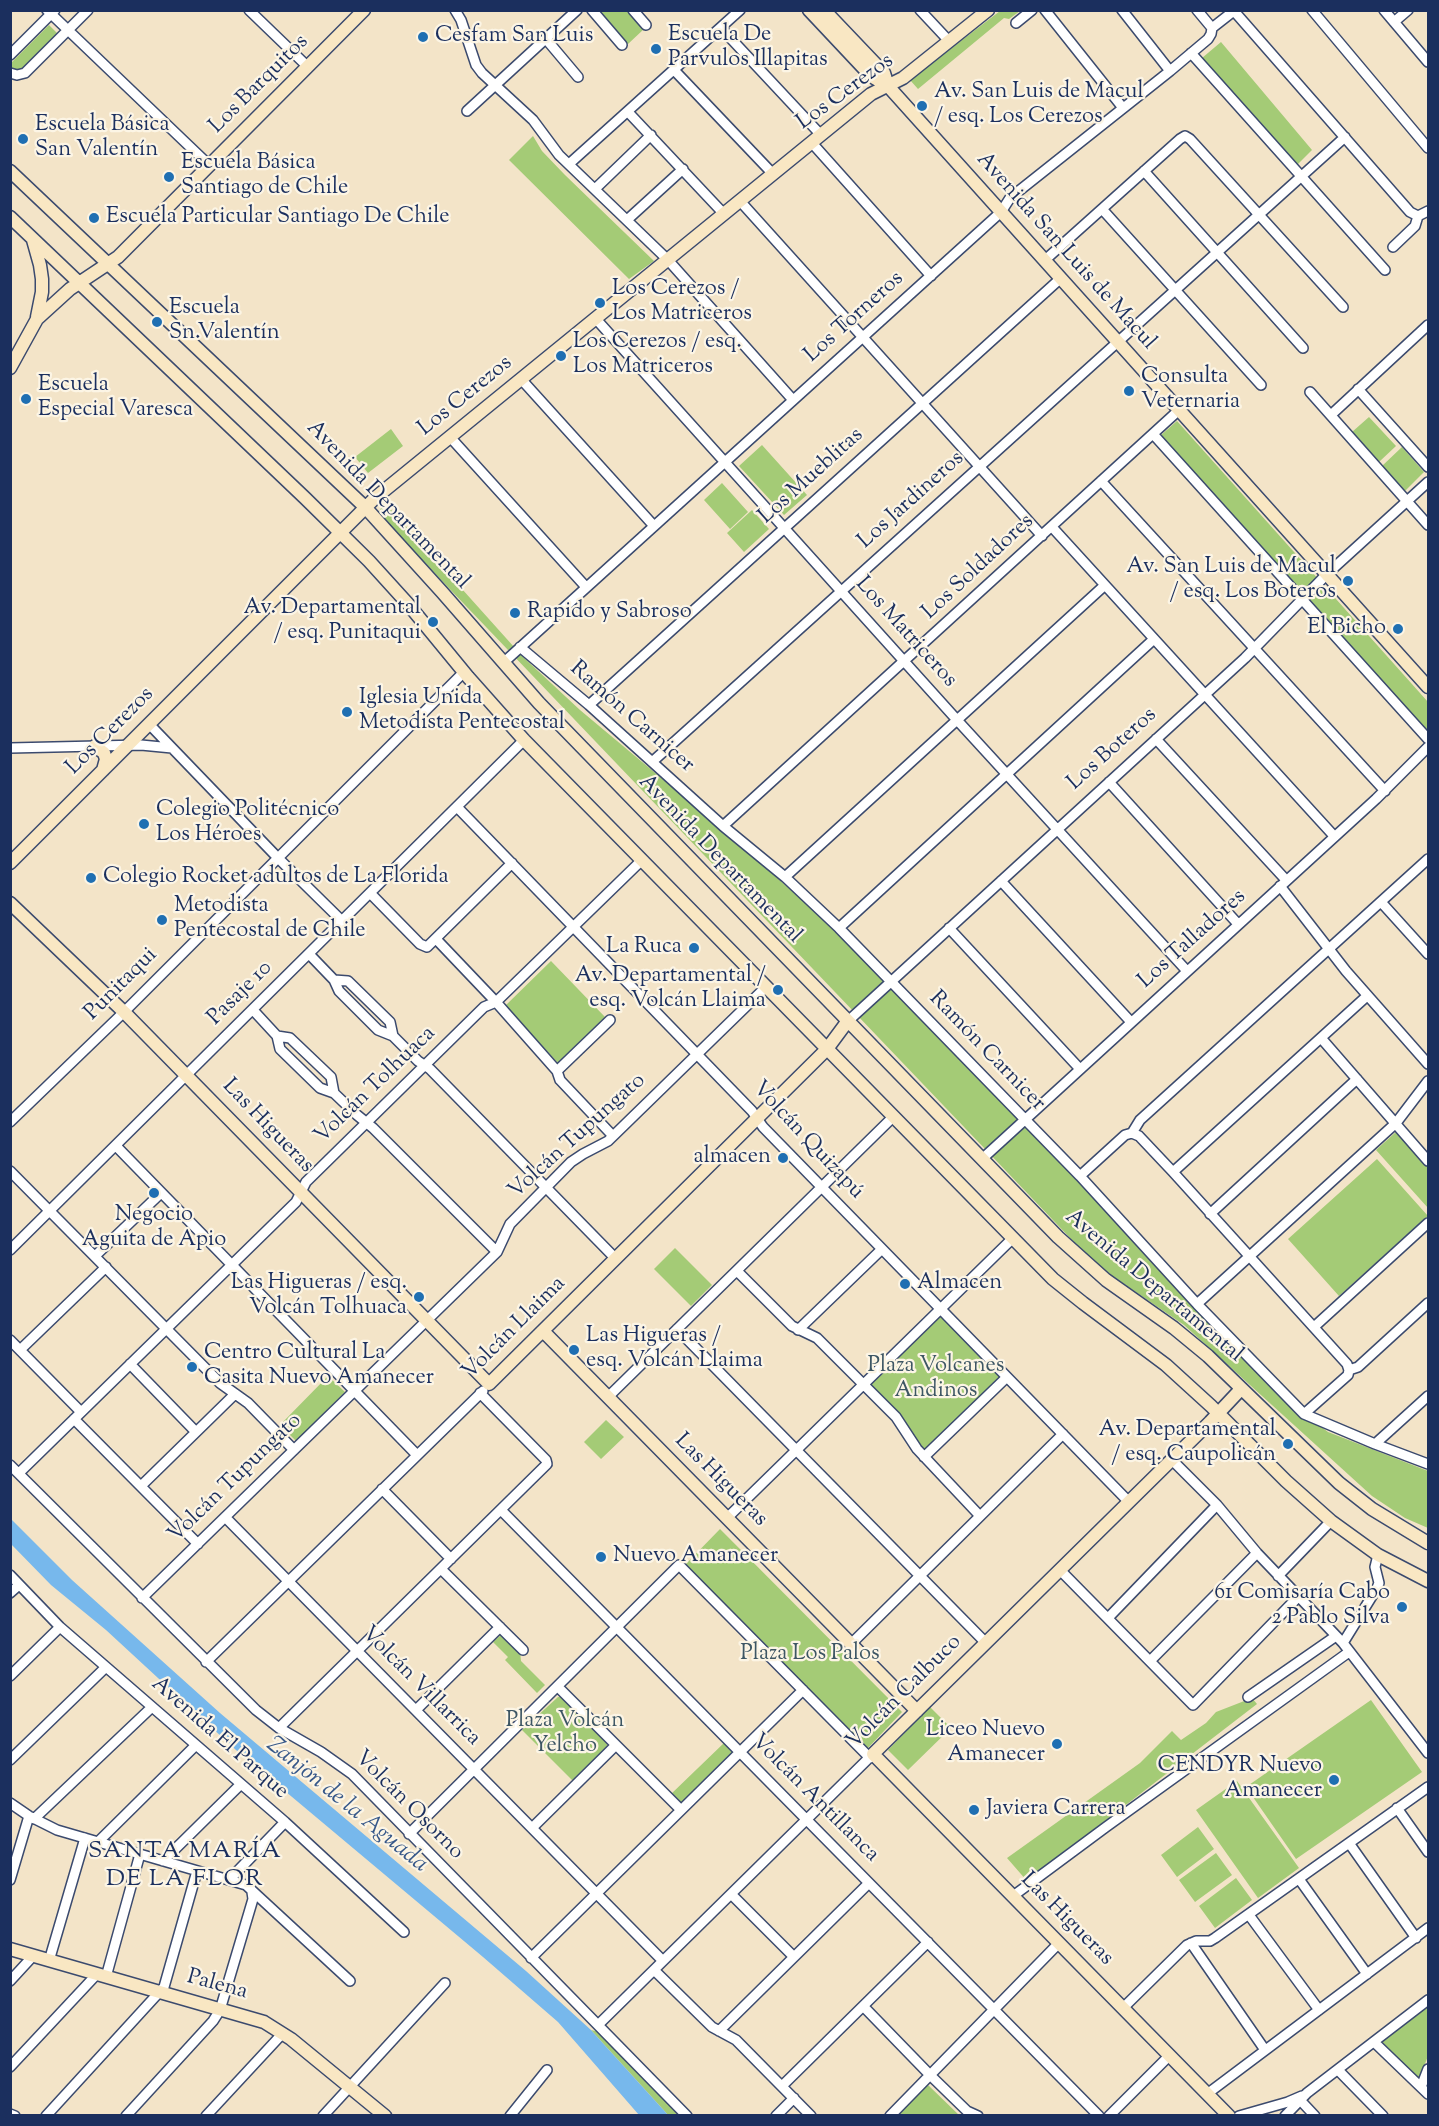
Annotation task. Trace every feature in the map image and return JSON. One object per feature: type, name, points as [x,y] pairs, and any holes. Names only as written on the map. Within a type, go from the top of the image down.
[{"type":"street","points":[[10,73],[17,75],[25,73],[88,10]]},
{"type":"street","points":[[249,10],[308,66]]},
{"type":"street","name":"Los Barquitos","points":[[37,319],[60,297],[118,257],[364,10]]},
{"type":"street","points":[[455,10],[479,69],[533,120],[569,164],[668,260],[793,400]]},
{"type":"street","points":[[466,111],[577,10]]},
{"type":"street","points":[[592,10],[622,45]]},
{"type":"street","points":[[633,10],[646,26]]},
{"type":"street","points":[[569,164],[740,10]]},
{"type":"street","name":"Avenida San Luis de Macul","points":[[809,10],[825,14],[884,73],[888,86],[1428,687]]},
{"type":"street","points":[[920,10],[949,41]]},
{"type":"street","name":"Los Cerezos","points":[[10,863],[365,507],[875,91],[903,78],[988,10]]},
{"type":"street","points":[[1016,22],[1032,10]]},
{"type":"street","points":[[1045,10],[1123,108]]},
{"type":"street","points":[[1122,10],[1170,71]]},
{"type":"street","points":[[1197,10],[1212,27]]},
{"type":"street","points":[[1312,10],[1428,147]]},
{"type":"street","points":[[1384,10],[1428,62]]},
{"type":"street","points":[[1394,22],[1408,10]]},
{"type":"street","points":[[1235,11],[1412,214],[1418,216],[1428,211]]},
{"type":"street","name":"Los Torneros","points":[[503,663],[1001,212],[1010,198],[1170,71],[1210,37],[1212,27],[1235,11]]},
{"type":"street","points":[[10,55],[51,12],[210,166]]},
{"type":"street","points":[[721,28],[931,276]]},
{"type":"street","points":[[546,39],[578,77]]},
{"type":"street","points":[[1191,53],[1385,270]]},
{"type":"street","points":[[674,70],[773,174]]},
{"type":"street","points":[[628,111],[724,214]]},
{"type":"street","points":[[595,189],[651,135]]},
{"type":"street","points":[[1045,260],[1185,136],[1343,307]]},
{"type":"street","name":"Los Jardineros","points":[[652,762],[1345,137]]},
{"type":"street","points":[[627,220],[682,169]]},
{"type":"street","name":"Avenida Departamental","points":[[10,171],[365,507],[503,663],[604,771],[1079,1257],[1106,1280],[1191,1342],[1339,1483],[1372,1509],[1428,1543]]},
{"type":"street","points":[[1144,171],[1303,348]]},
{"type":"street","points":[[740,201],[1042,536]]},
{"type":"street","points":[[1101,209],[1261,386]]},
{"type":"street","points":[[1393,246],[1415,226],[1418,216]]},
{"type":"street","points":[[10,218],[340,532],[408,604],[524,740],[1053,1279],[1166,1365],[1286,1481],[1331,1521],[1378,1555],[1428,1581]]},
{"type":"street","points":[[10,368],[37,319],[40,306],[42,279],[33,239]]},
{"type":"street","name":"Los Mueblitas","points":[[589,705],[1060,278]]},
{"type":"street","name":"Los Matriceros","points":[[596,319],[957,720],[1187,971]]},
{"type":"street","points":[[1332,414],[1428,325]]},
{"type":"street","points":[[521,379],[654,526]]},
{"type":"street","points":[[1358,389],[1428,467]]},
{"type":"street","points":[[1310,392],[1332,414],[1333,419],[1428,525]]},
{"type":"street","name":"Los Soldadores","points":[[723,826],[1179,410]]},
{"type":"street","points":[[1153,434],[1428,739]]},
{"type":"street","points":[[450,437],[586,587]]},
{"type":"street","points":[[1101,482],[1385,790]]},
{"type":"street","name":"Los Boteros","points":[[826,1049],[847,1022],[1255,649],[1327,574],[1428,482]]},
{"type":"street","points":[[1052,527],[1334,836]]},
{"type":"street","points":[[785,877],[1105,585]]},
{"type":"street","points":[[839,928],[1155,639]]},
{"type":"street","name":"Ramón Carnicer","points":[[520,647],[589,705],[723,826],[785,877],[839,928],[1080,1176],[1197,1304],[1304,1414],[1428,1464]]},
{"type":"street","name":"Punitaqui","points":[[10,1122],[124,1012],[464,672]]},
{"type":"street","points":[[149,724],[342,921]]},
{"type":"street","points":[[1156,739],[1283,883],[1329,949],[1367,996],[1428,1064]]},
{"type":"street","name":"Pasaje 10","points":[[10,1250],[524,740]]},
{"type":"street","points":[[10,748],[128,745],[172,748]]},
{"type":"street","points":[[95,746],[100,749],[106,759],[103,770]]},
{"type":"street","name":"Los Talladores","points":[[982,1159],[1385,790],[1428,747]]},
{"type":"street","points":[[1109,782],[1238,924]]},
{"type":"street","name":"Volcán Quizapú","points":[[457,807],[752,1111],[763,1127],[1129,1502]]},
{"type":"street","points":[[10,848],[24,849]]},
{"type":"street","points":[[1080,1176],[1125,1135],[1132,1132],[1140,1120],[1428,859]]},
{"type":"street","name":"Volcán Tolhuaca","points":[[19,1473],[296,1202],[306,1182],[484,1007],[496,1002],[642,860]]},
{"type":"street","points":[[370,893],[425,947],[436,939],[512,863]]},
{"type":"street","points":[[1001,881],[1131,1022]]},
{"type":"street","points":[[1381,902],[1428,954]]},
{"type":"street","name":"Las Higueras","points":[[10,903],[124,1012],[301,1192],[426,1320],[485,1389]]},
{"type":"street","points":[[949,928],[1080,1069]]},
{"type":"street","points":[[436,939],[496,1002],[557,1071],[560,1080],[613,1136]]},
{"type":"street","points":[[309,954],[334,980],[339,991],[378,1030],[393,1036],[425,1065],[616,1259]]},
{"type":"street","points":[[334,980],[348,981],[390,1022],[393,1036]]},
{"type":"street","name":"Volcán Tupungato","points":[[142,1598],[496,1252],[510,1224],[546,1187],[577,1158],[602,1146],[613,1136],[765,987]]},
{"type":"street","points":[[1173,1172],[1367,996]]},
{"type":"street","points":[[253,1010],[277,1036],[280,1049],[320,1088],[334,1093],[366,1123],[496,1252]]},
{"type":"street","points":[[557,1071],[610,1020]]},
{"type":"street","points":[[277,1036],[290,1038],[331,1077],[334,1093]]},
{"type":"street","points":[[1321,1038],[1428,1161]]},
{"type":"street","name":"Volcán Llaima","points":[[206,1662],[485,1389],[826,1049]]},
{"type":"street","points":[[1210,1214],[1357,1079]]},
{"type":"street","points":[[1197,1304],[1396,1123],[1428,1082]]},
{"type":"street","points":[[608,1397],[893,1117]]},
{"type":"street","points":[[1132,1132],[1139,1136],[1173,1172],[1347,1364],[1349,1370],[1346,1377],[1304,1414]]},
{"type":"street","points":[[116,1146],[417,1455]]},
{"type":"street","points":[[10,1172],[220,1383],[248,1403],[294,1450]]},
{"type":"street","points":[[96,1256],[161,1193]]},
{"type":"street","points":[[1314,1328],[1428,1223]]},
{"type":"street","points":[[727,1518],[1013,1238]]},
{"type":"street","points":[[798,1330],[882,1249]]},
{"type":"street","points":[[20,1350],[106,1267]]},
{"type":"street","points":[[737,1270],[792,1326],[817,1338],[896,1417],[924,1457],[980,1516]]},
{"type":"street","points":[[1349,1370],[1358,1367],[1428,1303]]},
{"type":"street","points":[[677,1329],[986,1643]]},
{"type":"street","name":"Las Higueras","points":[[543,1331],[917,1711]]},
{"type":"street","points":[[10,1340],[141,1486],[198,1544]]},
{"type":"street","points":[[130,1364],[196,1432]]},
{"type":"street","points":[[924,1457],[1007,1377]]},
{"type":"street","points":[[279,1728],[548,1463],[485,1389]]},
{"type":"street","name":"Volcán Calbuco","points":[[598,2025],[1172,1460],[1241,1389]]},
{"type":"street","points":[[141,1486],[235,1394]]},
{"type":"street","points":[[1375,1444],[1428,1396]]},
{"type":"street","points":[[851,1644],[1063,1434]]},
{"type":"street","points":[[1172,1460],[1217,1505],[1278,1576],[1339,1640],[1428,1753]]},
{"type":"street","name":"Volcán Osorno","points":[[10,1465],[256,1710],[279,1728],[321,1752],[352,1774],[687,2115]]},
{"type":"street","points":[[382,1489],[451,1559]]},
{"type":"street","points":[[1108,1618],[1217,1505]]},
{"type":"street","name":"Volcán Antillanca","points":[[501,1510],[1099,2115]]},
{"type":"street","name":"Volcán Villarrica","points":[[225,1517],[663,1961]]},
{"type":"street","points":[[1278,1576],[1331,1521]]},
{"type":"street","points":[[1150,1661],[1257,1552]]},
{"type":"street","points":[[1248,1697],[1339,1640],[1377,1588],[1379,1583],[1375,1566],[1378,1555]]},
{"type":"street","points":[[410,1833],[679,1565],[871,1756]]},
{"type":"street","points":[[441,1569],[523,1650]]},
{"type":"street","points":[[1060,1570],[1193,1705],[1298,1597]]},
{"type":"street","name":"Avenida El Parque","points":[[10,1575],[60,1627],[285,1822],[404,1932]]},
{"type":"street","points":[[10,1593],[20,1585]]},
{"type":"street","points":[[10,1676],[60,1627]]},
{"type":"street","points":[[416,1710],[500,1627]]},
{"type":"street","points":[[1013,1896],[1349,1652]]},
{"type":"street","points":[[10,1760],[106,1667]]},
{"type":"street","points":[[558,1687],[681,1810]]},
{"type":"street","points":[[531,1958],[803,1690]]},
{"type":"street","points":[[10,1880],[31,1818],[152,1707]]},
{"type":"street","points":[[98,1842],[196,1745]]},
{"type":"street","points":[[532,1828],[616,1745]]},
{"type":"street","name":"Las Higueras","points":[[871,1756],[1229,2115]]},
{"type":"street","points":[[163,1861],[240,1784]]},
{"type":"street","points":[[1123,2008],[1191,1943],[1210,1941],[1428,1787]]},
{"type":"street","points":[[10,1803],[31,1818],[57,1830],[246,1885],[350,1981]]},
{"type":"street","points":[[1397,1808],[1428,1852]]},
{"type":"street","points":[[229,1880],[285,1822]]},
{"type":"street","points":[[49,1961],[85,1838]]},
{"type":"street","points":[[1349,1843],[1416,1938]]},
{"type":"street","points":[[10,2067],[101,1975],[140,1854]]},
{"type":"street","points":[[46,2115],[160,1992],[166,1982],[197,1871]]},
{"type":"street","points":[[1299,1879],[1367,1974]]},
{"type":"street","points":[[719,2031],[869,1883]]},
{"type":"street","points":[[126,2115],[220,2010],[252,1899],[252,1892]]},
{"type":"street","points":[[731,1894],[794,1957]]},
{"type":"street","points":[[1249,1915],[1319,2010]]},
{"type":"street","points":[[1208,2094],[1428,1928]]},
{"type":"street","points":[[782,2086],[927,1942]]},
{"type":"street","points":[[890,2115],[1059,1943]]},
{"type":"street","points":[[1191,1943],[1265,2050]]},
{"type":"street","name":"Palena","points":[[10,1949],[264,2022],[283,2033],[385,2115]]},
{"type":"street","points":[[10,1981],[33,1956]]},
{"type":"street","points":[[654,1970],[709,2025],[734,2038],[811,2115]]},
{"type":"street","points":[[323,2115],[445,1983]]},
{"type":"street","points":[[1285,2115],[1303,2097],[1428,2000]]},
{"type":"street","points":[[863,2006],[930,2076],[967,2111],[978,2115]]},
{"type":"street","points":[[206,2115],[283,2033]]},
{"type":"street","points":[[1374,2042],[1425,2091]]},
{"type":"street","points":[[1108,2115],[1170,2055]]},
{"type":"street","points":[[1425,2091],[1428,2069]]},
{"type":"street","points":[[510,2115],[547,2070]]},
{"type":"street","points":[[1338,2070],[1383,2115]]},
{"type":"street","points":[[1239,2115],[1303,2097]]},
{"type":"street","points":[[1303,2097],[1315,2115]]},
{"type":"street","points":[[776,2115],[794,2098]]},
{"type":"green space","points":[[596,11],[627,11],[644,29],[628,44]]},
{"type":"green space","points":[[1000,11],[1020,11],[1009,19],[1004,18],[918,89],[910,80]]},
{"type":"green space","points":[[49,25],[58,34],[22,70],[12,69],[12,62]]},
{"type":"green space","points":[[1221,42],[1312,150],[1296,166],[1202,58]]},
{"type":"green space","points":[[533,136],[542,151],[565,175],[654,261],[629,279],[509,160]]},
{"type":"green space","points":[[1369,417],[1396,446],[1379,462],[1352,432]]},
{"type":"green space","points":[[1177,421],[1428,702],[1428,733],[1160,436]]},
{"type":"green space","points":[[391,429],[403,446],[368,473],[355,457]]},
{"type":"green space","points":[[762,445],[807,495],[784,515],[739,466]]},
{"type":"green space","points":[[1402,447],[1424,472],[1405,491],[1382,466]]},
{"type":"green space","points":[[722,483],[748,512],[730,529],[704,500]]},
{"type":"green space","points":[[384,502],[523,657],[580,710],[727,833],[840,934],[1081,1182],[1197,1310],[1279,1395],[1328,1432],[1428,1471],[1428,1528],[1405,1518],[1372,1496],[1184,1325],[1095,1264],[378,514]]},
{"type":"green space","points":[[752,510],[769,529],[744,552],[727,533]]},
{"type":"green space","points":[[551,961],[605,1017],[558,1063],[505,1006]]},
{"type":"green space","points":[[1396,1132],[1428,1167],[1428,1208],[1376,1150]]},
{"type":"green space","points":[[1377,1159],[1428,1216],[1339,1296],[1288,1239]]},
{"type":"green space","points":[[675,1248],[712,1285],[691,1306],[654,1269]]},
{"type":"green space","name":"Plaza Volcanes Andinos","points":[[942,1313],[1002,1375],[925,1453],[869,1384]]},
{"type":"green space","points":[[328,1376],[345,1392],[296,1441],[280,1425]]},
{"type":"green space","points":[[606,1420],[624,1437],[601,1459],[584,1442]]},
{"type":"green space","name":"Plaza Los Palos","points":[[720,1529],[902,1712],[867,1749],[684,1566]]},
{"type":"green space","points":[[502,1634],[520,1651],[521,1661],[545,1685],[537,1693],[505,1660],[508,1657],[493,1642]]},
{"type":"green space","name":"Plaza Volcán Yelcho","points":[[558,1697],[565,1697],[607,1740],[607,1746],[573,1781],[522,1730]]},
{"type":"green space","points":[[1252,1698],[1257,1704],[1027,1881],[1007,1858],[1140,1763],[1172,1731],[1181,1740],[1206,1723],[1216,1712]]},
{"type":"green space","name":"CENDYR Nuevo Amanecer","points":[[1371,1700],[1422,1772],[1296,1859],[1246,1787]]},
{"type":"green space","points":[[930,1707],[951,1728],[908,1770],[888,1750]]},
{"type":"green space","points":[[725,1742],[733,1755],[683,1803],[670,1795]]},
{"type":"green space","points":[[1237,1781],[1299,1868],[1258,1898],[1196,1810]]},
{"type":"green space","points":[[1198,1827],[1214,1849],[1177,1877],[1161,1855]]},
{"type":"green space","points":[[1216,1853],[1232,1875],[1195,1902],[1179,1880]]},
{"type":"green space","points":[[1236,1878],[1252,1900],[1215,1928],[1199,1906]]},
{"type":"green space","points":[[1428,2006],[1428,2056],[1419,2079],[1381,2041]]},
{"type":"green space","points":[[599,2029],[682,2115],[668,2115],[591,2030]]},
{"type":"green space","points":[[928,2085],[959,2115],[897,2115]]},
{"type":"water","points":[[11,1519],[72,1580],[220,1713],[526,1971],[591,2030],[668,2115],[639,2115],[558,2022],[236,1750],[106,1630],[51,1585],[11,1544]]},
{"type":"place","name":"Cesfam San Luis","points":[[423,37]]},
{"type":"place","name":"Escuela De Parvulos Illapitas","points":[[656,49]]},
{"type":"place","name":"Av. San Luis de Macul / esq. Los Cerezos","points":[[922,106]]},
{"type":"place","name":"Escuela Básica San Valentín","points":[[23,139]]},
{"type":"place","name":"Escuela Básica Santiago de Chile","points":[[169,177]]},
{"type":"place","name":"Escuela Particular Santiago De Chile","points":[[94,218]]},
{"type":"place","name":"Los Cerezos / Los Matriceros","points":[[600,303]]},
{"type":"place","name":"Escuela Sn.Valentín","points":[[157,322]]},
{"type":"place","name":"Los Cerezos / esq. Los Matriceros","points":[[561,356]]},
{"type":"place","name":"Consulta Veternaria","points":[[1129,391]]},
{"type":"place","name":"Escuela Especial Varesca","points":[[26,399]]},
{"type":"place","name":"Av. San Luis de Macul / esq. Los Boteros","points":[[1348,581]]},
{"type":"place","name":"Rapido y Sabroso","points":[[515,613]]},
{"type":"place","name":"Av. Departamental / esq. Punitaqui","points":[[433,622]]},
{"type":"place","name":"El Bicho","points":[[1398,629]]},
{"type":"place","name":"Iglesia Unida Metodista Pentecostal","points":[[347,712]]},
{"type":"place","name":"Colegio Politécnico Los Héroes","points":[[144,824]]},
{"type":"place","name":"Colegio Rocket adultos de La Florida","points":[[91,878]]},
{"type":"place","name":"Metodista Pentecostal de Chile","points":[[162,920]]},
{"type":"place","name":"La Ruca","points":[[694,948]]},
{"type":"place","name":"Av. Departamental / esq. Volcán Llaima","points":[[778,990]]},
{"type":"place","name":"almacen","points":[[783,1158]]},
{"type":"place","name":"Negocio Aguita de Apio","points":[[154,1193]]},
{"type":"place","name":"Almacen","points":[[905,1284]]},
{"type":"place","name":"Las Higueras / esq. Volcán Tolhuaca","points":[[419,1297]]},
{"type":"place","name":"Las Higueras / esq. Volcán Llaima","points":[[574,1350]]},
{"type":"place","name":"Centro Cultural La Casita Nuevo Amanecer","points":[[192,1367]]},
{"type":"place","name":"Av. Departamental / esq. Caupolicán","points":[[1288,1444]]},
{"type":"place","name":"Nuevo Amanecer","points":[[601,1557]]},
{"type":"place","name":"61 Comisaría Cabo 2 Pablo Silva","points":[[1402,1607]]},
{"type":"place","name":"Liceo Nuevo Amanecer","points":[[1057,1744]]},
{"type":"place","name":"CENDYR Nuevo Amanecer","points":[[1334,1780]]},
{"type":"place","name":"Javiera Carrera","points":[[974,1810]]},
{"type":"district","name":"SANTA MARÍA DE LA FLOR","points":[[185,1867]]},
{"type":"water label","name":"Zanjón de la Aguada","points":[[346,1806]]}]
